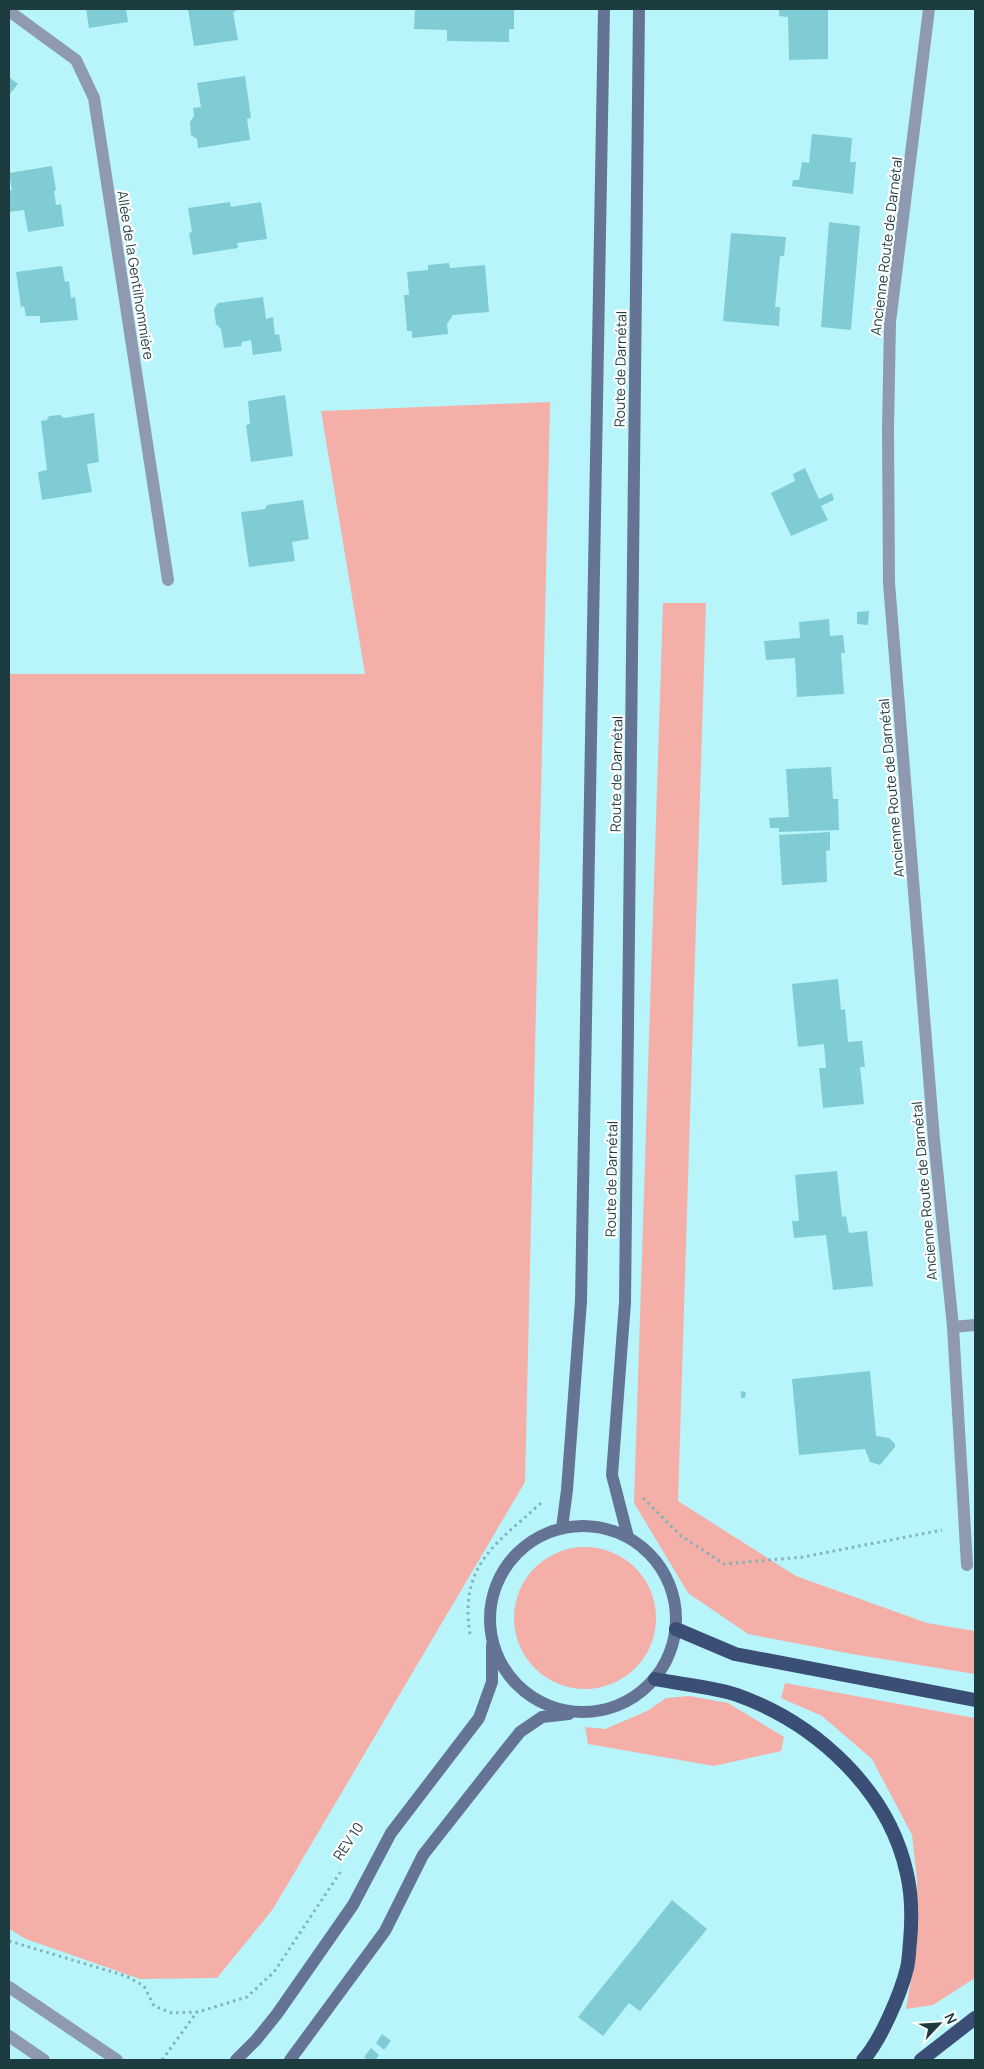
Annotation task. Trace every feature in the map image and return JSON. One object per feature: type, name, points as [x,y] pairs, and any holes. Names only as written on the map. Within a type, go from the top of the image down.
[{"type":"highway","points":[[676,1629],[735,1654],[975,1700]]},
{"type":"highway","points":[[655,1679],[736,1694],[774,1712],[813,1736],[849,1768],[878,1805],[895,1838],[907,1874],[912,1920],[908,1968],[890,2014],[863,2060]]},
{"type":"highway","points":[[921,2060],[975,2018]]},
{"type":"main road","name":"Route de Darnétal","points":[[562,1528],[567,1490],[581,1301],[604,9]]},
{"type":"main road","name":"Route de Darnétal","points":[[628,1536],[612,1475],[625,1302],[639,9]]},
{"type":"main road","points":[[236,2060],[256,2040],[277,2014],[353,1905],[391,1833],[479,1718],[492,1682],[491,1608],[498,1581],[513,1557],[535,1538],[562,1528],[584,1526],[606,1528],[628,1536],[649,1553],[666,1575],[675,1601],[676,1629],[669,1656],[655,1679],[635,1697],[611,1708],[542,1717],[520,1732],[423,1855],[386,1931],[290,2060]]},
{"type":"main road","points":[[492,1637],[504,1667],[524,1691],[553,1707],[584,1712]]},
{"type":"street","name":"Ancienne Route de Darnétal","points":[[929,9],[890,322],[888,429],[889,583],[934,1139],[953,1327],[967,1565]]},
{"type":"street","name":"Allée de la Gentilhommière","points":[[9,11],[76,60],[94,98],[168,580]]},
{"type":"street","points":[[953,1327],[975,1325]]},
{"type":"street","points":[[9,1987],[117,2060]]},
{"type":"street","points":[[9,2036],[44,2060]]},
{"type":"path","points":[[471,1642],[468,1624],[469,1597],[478,1567],[488,1551],[542,1502],[546,1496]]},
{"type":"path","points":[[642,1496],[681,1536],[724,1564],[803,1558],[965,1525]]},
{"type":"path","name":"REV 10","points":[[9,1940],[126,1976],[144,1986],[154,2006],[172,2013],[198,2012],[248,1997],[274,1972],[344,1867]]},
{"type":"path","points":[[162,2060],[198,2012]]},
{"type":"shaded area","points":[[550,402],[525,1482],[273,1909],[217,1978],[140,1979],[26,1939],[9,1929],[9,674],[365,674],[321,411]]},
{"type":"shaded area","points":[[663,603],[706,603],[678,1501],[796,1576],[927,1623],[975,1631],[975,1674],[852,1654],[748,1634],[688,1593],[634,1503]]},
{"type":"shaded area","points":[[585,1547],[599,1548],[612,1552],[625,1559],[635,1568],[644,1578],[651,1591],[655,1604],[655,1632],[651,1645],[644,1658],[635,1668],[625,1677],[612,1684],[599,1688],[585,1689],[571,1688],[558,1684],[545,1677],[535,1668],[526,1658],[519,1645],[515,1632],[514,1618],[515,1604],[519,1591],[526,1578],[535,1568],[545,1559],[558,1552],[571,1548]]},
{"type":"shaded area","points":[[785,1683],[975,1718],[975,1978],[933,2005],[906,2009],[917,1947],[917,1880],[912,1835],[872,1759],[822,1716],[781,1698]]},
{"type":"shaded area","points":[[689,1696],[728,1703],[784,1737],[781,1751],[714,1766],[588,1744],[585,1727],[605,1729],[647,1711],[666,1698]]},
{"type":"building","points":[[86,9],[126,9],[128,22],[89,28]]},
{"type":"building","points":[[188,9],[235,9],[236,11],[233,12],[238,40],[194,46]]},
{"type":"building","points":[[415,9],[514,10],[514,29],[509,29],[509,42],[447,41],[447,30],[414,29]]},
{"type":"building","points":[[779,9],[828,9],[828,59],[789,60],[788,17],[779,16]]},
{"type":"building","points":[[245,76],[251,118],[247,119],[250,140],[198,148],[197,139],[191,135],[190,122],[194,116],[193,108],[201,107],[197,83]]},
{"type":"building","points":[[9,77],[18,84],[9,95]]},
{"type":"building","points":[[812,134],[852,138],[850,162],[856,162],[853,194],[792,186],[793,180],[799,180],[802,162],[809,163]]},
{"type":"building","points":[[52,166],[56,190],[54,191],[56,205],[61,204],[64,226],[28,232],[24,210],[9,212],[9,190],[12,190],[9,173]]},
{"type":"building","points":[[230,202],[231,207],[261,202],[267,239],[237,243],[238,248],[193,255],[189,233],[192,232],[188,208]]},
{"type":"building","points":[[829,222],[860,226],[851,330],[821,327]]},
{"type":"building","points":[[731,233],[786,237],[784,256],[780,256],[775,307],[780,307],[779,326],[723,321]]},
{"type":"building","points":[[449,263],[450,268],[485,265],[489,312],[453,315],[447,324],[448,334],[412,338],[412,331],[407,331],[404,295],[409,295],[407,272],[428,270],[428,265]]},
{"type":"building","points":[[62,266],[65,282],[69,281],[71,298],[75,297],[78,320],[40,323],[40,316],[26,316],[24,306],[21,307],[16,272]]},
{"type":"building","points":[[263,297],[266,319],[273,317],[275,335],[279,334],[282,351],[253,355],[251,340],[242,342],[241,346],[224,348],[221,329],[216,324],[214,309],[218,303]]},
{"type":"building","points":[[285,395],[293,456],[251,462],[246,425],[250,424],[248,401]]},
{"type":"building","points":[[94,413],[99,462],[87,464],[92,492],[42,500],[38,472],[47,470],[41,421],[47,420],[49,416],[60,415],[64,418]]},
{"type":"building","points":[[805,468],[819,499],[832,493],[834,500],[821,506],[828,520],[791,536],[771,493],[795,481],[793,474]]},
{"type":"building","points":[[303,500],[309,539],[292,542],[295,561],[249,567],[241,512],[265,509],[267,505]]},
{"type":"building","points":[[869,611],[868,625],[857,624],[857,612]]},
{"type":"building","points":[[829,619],[830,636],[843,635],[845,653],[841,653],[844,694],[797,697],[795,658],[766,660],[764,641],[800,638],[799,622]]},
{"type":"building","points":[[831,767],[833,799],[838,799],[839,830],[779,832],[779,828],[770,828],[769,818],[789,817],[786,769]]},
{"type":"building","points":[[830,832],[830,850],[826,851],[827,882],[782,885],[779,835]]},
{"type":"building","points":[[838,979],[841,1010],[845,1009],[848,1042],[862,1041],[865,1067],[860,1067],[864,1104],[823,1108],[819,1068],[826,1068],[824,1044],[798,1047],[792,984]]},
{"type":"building","points":[[837,1171],[842,1217],[846,1216],[849,1233],[867,1231],[873,1286],[833,1290],[826,1235],[794,1238],[792,1221],[799,1221],[795,1175]]},
{"type":"building","points":[[870,1371],[876,1436],[889,1438],[895,1444],[895,1447],[880,1465],[870,1462],[865,1449],[799,1455],[792,1379]]},
{"type":"building","points":[[741,1391],[746,1392],[745,1398],[741,1398]]},
{"type":"building","points":[[672,1900],[707,1929],[640,2011],[629,2003],[603,2036],[578,2017]]},
{"type":"building","points":[[382,2034],[391,2041],[384,2050],[376,2043]]},
{"type":"building","points":[[371,2048],[379,2055],[375,2060],[368,2060],[364,2057]]}]
